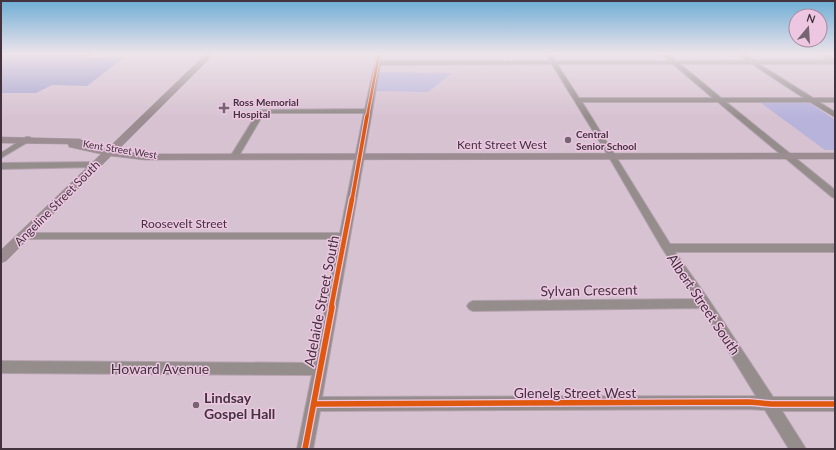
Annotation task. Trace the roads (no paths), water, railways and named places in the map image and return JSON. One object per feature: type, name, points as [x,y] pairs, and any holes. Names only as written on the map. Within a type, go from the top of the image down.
[{"type":"main road","name":"Angeline Street South","points":[[1,258],[6,247],[24,236],[188,75]]},
{"type":"main road","name":"Kent Street West","points":[[1,140],[29,139],[72,142],[73,146],[145,157],[835,156]]},
{"type":"street","name":"Adelaide Street South","points":[[305,449],[359,157],[376,75]]},
{"type":"street","name":"Albert Street South","points":[[562,75],[667,248],[771,404],[798,449]]},
{"type":"street","points":[[690,75],[835,195]]},
{"type":"street","points":[[776,75],[835,115]]},
{"type":"street","points":[[577,100],[835,100]]},
{"type":"street","points":[[814,100],[835,111]]},
{"type":"street","points":[[234,158],[263,111],[369,111]]},
{"type":"street","points":[[1,156],[29,139]]},
{"type":"street","points":[[1,166],[95,165]]},
{"type":"street","name":"Roosevelt Street","points":[[24,236],[345,236]]},
{"type":"street","points":[[667,248],[835,248]]},
{"type":"street","name":"Sylvan Crescent","points":[[473,306],[705,303]]},
{"type":"street","name":"Howard Avenue","points":[[1,367],[319,369]]},
{"type":"street","name":"Glenelg Street West","points":[[314,404],[749,402],[771,404],[835,404]]},
{"type":"place","name":"Ross Memorial Hospital","points":[[224,108]]},
{"type":"place","name":"Central Senior School","points":[[568,140]]},
{"type":"place","name":"Lindsay Gospel Hall","points":[[196,405]]}]
